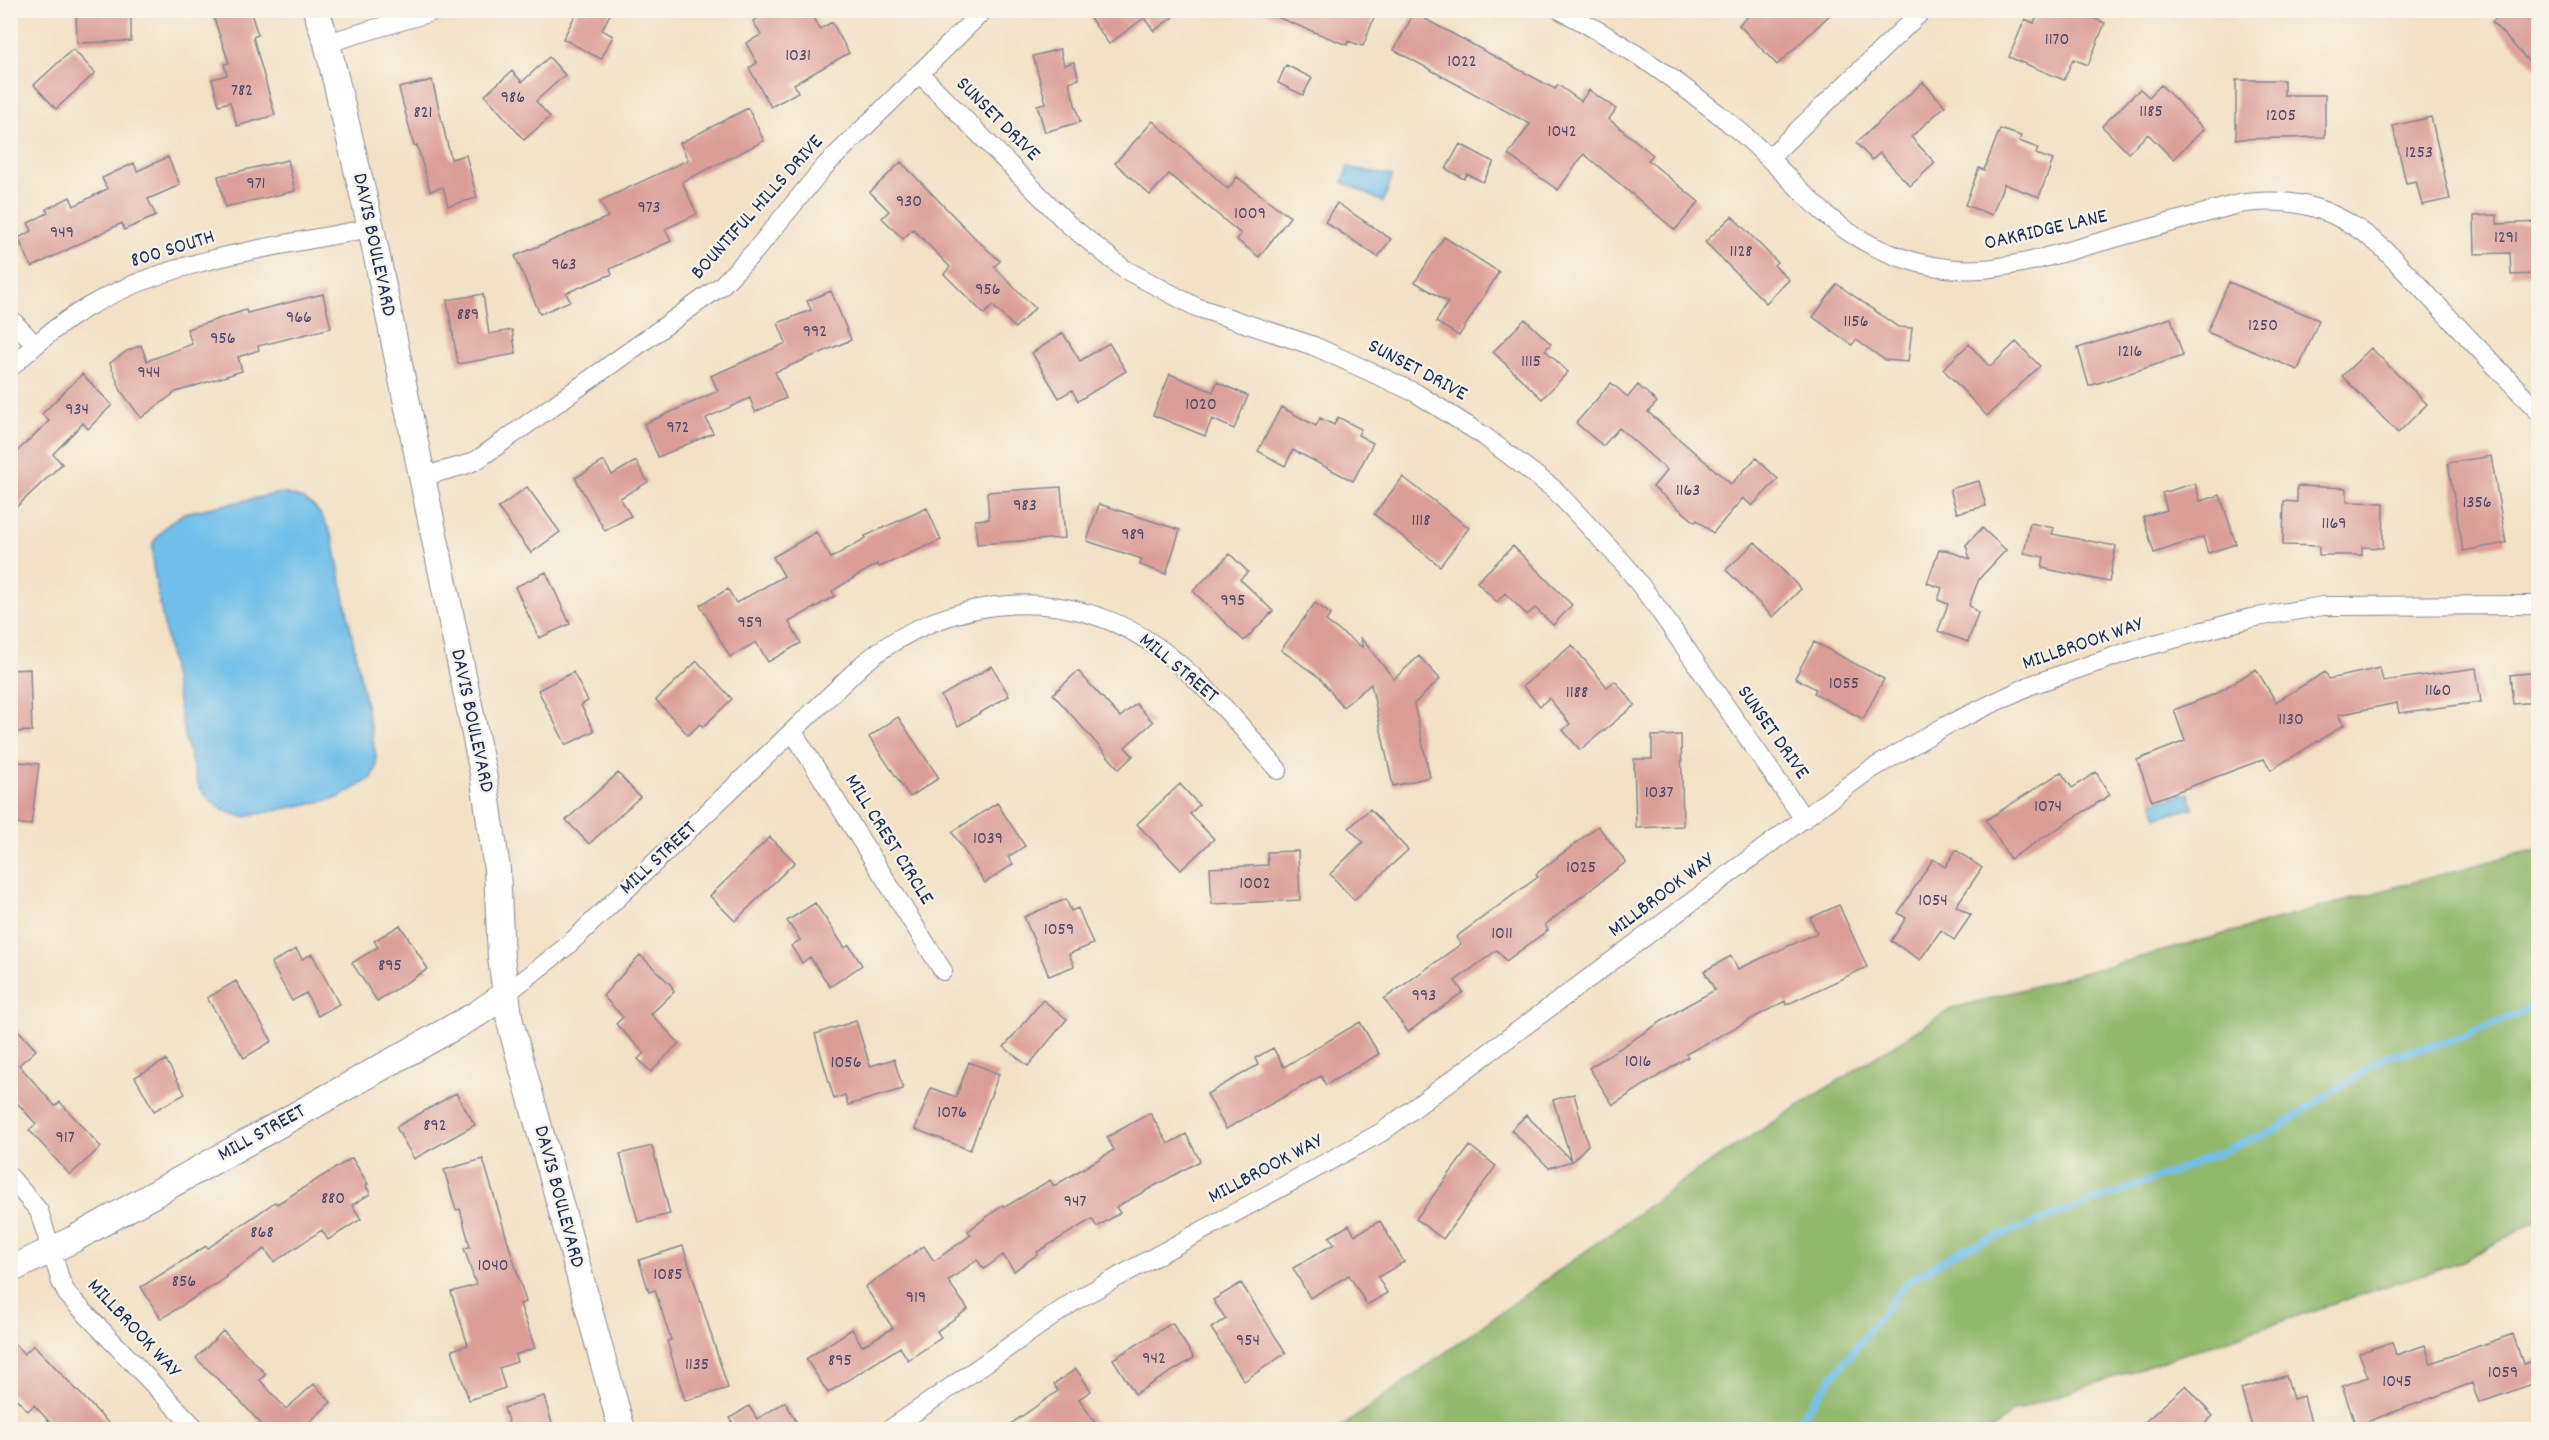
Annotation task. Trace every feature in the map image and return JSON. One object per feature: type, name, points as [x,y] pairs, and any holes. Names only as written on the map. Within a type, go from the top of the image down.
[{"type":"street","name":"DAVIS BOULEVARD","points":[[316,10],[327,43],[371,228],[491,821],[497,869],[501,958],[512,1032],[622,1430]]},
{"type":"street","points":[[327,43],[438,10]]},
{"type":"street","name":"BOUNTIFUL HILLS DRIVE","points":[[421,477],[477,460],[713,293],[748,258],[824,167],[984,10]]},
{"type":"street","name":"OAKRIDGE LANE","points":[[1560,10],[1606,36],[1662,73],[1738,130],[1823,212],[1855,236],[1873,246],[1936,266],[1982,269],[2032,261],[2234,205],[2260,201],[2287,202],[2314,207],[2348,222],[2385,250],[2538,411]]},
{"type":"street","points":[[1769,158],[1923,10]]},
{"type":"street","name":"SUNSET DRIVE","points":[[919,73],[1068,224],[1124,269],[1196,308],[1314,346],[1416,393],[1484,436],[1555,490],[1626,566],[1804,819]]},
{"type":"street","name":"800 SOUTH","points":[[10,368],[35,345],[86,307],[159,275],[206,261],[371,228]]},
{"type":"street","points":[[10,318],[35,345]]},
{"type":"street","name":"MILL STREET","points":[[10,1270],[72,1240],[477,1014],[506,994],[567,946],[864,663],[885,646],[908,632],[970,610],[1003,605],[1037,604],[1074,610],[1108,620],[1137,633],[1164,652],[1234,718],[1278,770]]},
{"type":"street","name":"MILLBROOK WAY","points":[[889,1430],[1076,1300],[1382,1132],[1865,773],[1945,726],[2031,685],[2133,650],[2251,618],[2323,606],[2538,605]]},
{"type":"street","name":"MILL CREST CIRCLE","points":[[793,732],[943,971]]},
{"type":"street","name":"MILLBROOK WAY","points":[[10,1177],[39,1211],[45,1223],[50,1250],[67,1294],[197,1430]]},
{"type":"green space","points":[[2538,850],[2538,1220],[2465,1260],[2013,1411],[1993,1429],[1339,1429],[1698,1170],[1951,1009],[2516,854]]},
{"type":"water","points":[[1348,167],[1392,176],[1383,202],[1343,182]]},
{"type":"water","points":[[281,493],[301,498],[314,507],[320,513],[333,540],[376,756],[376,768],[372,778],[338,798],[243,817],[223,810],[199,788],[185,738],[153,566],[153,543],[165,527],[184,513]]},
{"type":"water","points":[[2189,793],[2193,808],[2157,817],[2153,802]]},
{"type":"building","points":[[76,10],[131,10],[131,41],[77,43]]},
{"type":"building","points":[[211,10],[250,10],[258,35],[253,37],[275,115],[237,126],[230,102],[219,105],[212,79],[227,75],[224,64],[229,63]]},
{"type":"building","points":[[578,10],[612,10],[602,30],[613,36],[601,59],[563,39]]},
{"type":"building","points":[[773,10],[810,10],[820,29],[832,22],[849,53],[794,84],[798,92],[771,107],[749,68],[757,63],[746,43],[761,35],[753,21]]},
{"type":"building","points":[[1084,10],[1182,10],[1154,31],[1144,18],[1109,44]]},
{"type":"building","points":[[1259,10],[1377,10],[1363,46],[1348,41],[1347,45]]},
{"type":"building","points":[[1755,10],[1835,10],[1777,65],[1739,25]]},
{"type":"building","points":[[2039,10],[2075,10],[2105,23],[2088,65],[2073,59],[2064,80],[2009,57],[2025,19],[2034,23]]},
{"type":"building","points":[[2504,10],[2538,10],[2538,71],[2492,22]]},
{"type":"building","points":[[1414,13],[1555,89],[1558,85],[1581,101],[1589,90],[1616,109],[1609,119],[1653,155],[1648,160],[1699,202],[1675,230],[1584,154],[1558,190],[1508,155],[1530,124],[1394,50]]},
{"type":"building","points":[[73,49],[95,73],[56,109],[34,85]]},
{"type":"building","points":[[1060,49],[1064,65],[1074,62],[1079,79],[1069,82],[1080,122],[1045,132],[1037,105],[1046,103],[1033,56]]},
{"type":"building","points":[[549,57],[565,75],[536,101],[550,117],[524,140],[485,95],[512,71],[522,82]]},
{"type":"building","points":[[1286,65],[1312,78],[1303,95],[1278,83]]},
{"type":"building","points":[[432,80],[451,159],[466,155],[477,198],[448,206],[443,187],[430,191],[417,145],[414,146],[399,88]]},
{"type":"building","points":[[2236,80],[2284,80],[2284,95],[2325,95],[2325,137],[2236,139]]},
{"type":"building","points":[[1923,82],[1945,106],[1911,137],[1935,163],[1910,186],[1880,153],[1872,160],[1856,143]]},
{"type":"building","points":[[2161,85],[2204,129],[2173,159],[2148,134],[2128,153],[2102,126],[2140,89],[2149,97]]},
{"type":"building","points":[[748,108],[764,141],[682,182],[697,214],[665,229],[671,241],[610,269],[612,274],[566,293],[570,301],[540,314],[515,256],[608,217],[600,201],[688,160],[680,143]]},
{"type":"building","points":[[2431,117],[2450,199],[2422,205],[2416,181],[2406,183],[2393,126]]},
{"type":"building","points":[[1153,121],[1228,189],[1237,177],[1290,217],[1259,257],[1237,240],[1241,234],[1169,174],[1150,195],[1115,163]]},
{"type":"building","points":[[2000,129],[2021,136],[2019,141],[2038,148],[2036,154],[2053,160],[2039,197],[2004,184],[1992,215],[1965,205],[1979,168],[1984,170]]},
{"type":"building","points":[[1460,144],[1494,162],[1483,182],[1467,174],[1464,179],[1446,169]]},
{"type":"building","points":[[168,157],[180,185],[148,199],[156,216],[124,230],[122,223],[32,267],[18,238],[32,231],[28,223],[48,213],[46,209],[70,197],[74,206],[107,189],[102,178],[134,163],[137,171]]},
{"type":"building","points":[[288,160],[295,191],[225,207],[218,176]]},
{"type":"building","points":[[901,162],[1000,261],[994,267],[1035,308],[1015,328],[993,306],[984,314],[944,274],[950,267],[913,229],[903,239],[882,218],[889,211],[870,192]]},
{"type":"building","points":[[1337,203],[1391,239],[1378,257],[1325,222]]},
{"type":"building","points":[[2497,215],[2497,224],[2538,222],[2538,274],[2511,275],[2510,253],[2475,254],[2474,216]]},
{"type":"building","points":[[1732,216],[1777,262],[1774,265],[1789,280],[1766,303],[1705,242]]},
{"type":"building","points":[[1444,237],[1499,272],[1459,336],[1436,322],[1448,302],[1415,282]]},
{"type":"building","points":[[2229,282],[2319,320],[2298,370],[2207,332]]},
{"type":"building","points":[[1837,284],[1898,327],[1912,328],[1908,362],[1885,360],[1856,340],[1852,345],[1813,317]]},
{"type":"building","points":[[831,291],[851,340],[775,372],[786,398],[755,412],[750,398],[706,418],[713,433],[658,457],[644,424],[718,391],[711,376],[786,343],[778,323],[811,310],[807,301]]},
{"type":"building","points":[[323,294],[331,328],[258,346],[259,350],[238,357],[242,371],[176,392],[141,418],[121,391],[110,363],[127,351],[141,345],[147,361],[192,344],[187,329],[246,310],[247,313]]},
{"type":"building","points":[[483,294],[489,334],[512,330],[516,354],[458,364],[447,300]]},
{"type":"building","points":[[2171,318],[2183,356],[2089,386],[2078,348]]},
{"type":"building","points":[[1525,319],[1551,344],[1545,350],[1568,372],[1542,399],[1493,352]]},
{"type":"building","points":[[1063,333],[1080,361],[1109,343],[1126,371],[1078,401],[1072,390],[1059,398],[1032,353]]},
{"type":"building","points":[[2016,342],[2040,366],[1987,416],[1943,369],[1969,344],[1990,367]]},
{"type":"building","points":[[2371,348],[2427,404],[2398,433],[2342,376]]},
{"type":"building","points":[[82,374],[112,405],[88,429],[83,423],[53,454],[62,464],[10,513],[10,458],[49,421],[42,414]]},
{"type":"building","points":[[1170,374],[1213,392],[1217,382],[1248,396],[1234,429],[1212,419],[1205,436],[1153,415]]},
{"type":"building","points":[[1611,383],[1628,397],[1638,385],[1657,402],[1648,412],[1731,484],[1756,458],[1778,479],[1752,506],[1743,498],[1713,533],[1697,520],[1695,522],[1653,487],[1667,470],[1619,428],[1603,446],[1576,423]]},
{"type":"building","points":[[1281,407],[1316,426],[1320,418],[1334,425],[1338,417],[1361,429],[1358,435],[1373,443],[1353,481],[1293,450],[1285,466],[1258,451]]},
{"type":"building","points":[[2491,456],[2506,543],[2463,551],[2448,463]]},
{"type":"building","points":[[604,461],[612,475],[636,461],[648,482],[620,498],[631,516],[605,531],[575,478]]},
{"type":"building","points":[[1403,477],[1469,528],[1440,566],[1374,514]]},
{"type":"building","points":[[1979,481],[1986,506],[1957,513],[1950,489]]},
{"type":"building","points":[[2195,483],[2200,501],[2220,495],[2236,544],[2208,553],[2203,537],[2154,553],[2143,517],[2167,510],[2162,493]]},
{"type":"building","points":[[2297,486],[2347,488],[2347,502],[2384,503],[2383,548],[2362,547],[2362,555],[2319,555],[2319,546],[2283,545],[2284,501],[2297,502]]},
{"type":"building","points":[[527,487],[560,532],[531,553],[498,508]]},
{"type":"building","points":[[1061,487],[1065,538],[977,544],[975,520],[989,519],[987,492]]},
{"type":"building","points":[[1099,504],[1180,530],[1166,574],[1140,565],[1142,559],[1087,541]]},
{"type":"building","points":[[927,508],[941,540],[879,567],[877,564],[832,591],[835,596],[789,622],[801,643],[768,662],[756,642],[730,657],[700,605],[728,589],[736,603],[784,576],[773,557],[816,532],[831,558],[866,538],[865,536]]},
{"type":"building","points":[[2030,523],[2054,528],[2052,534],[2116,546],[2109,582],[2042,568],[2044,557],[2024,553]]},
{"type":"building","points":[[1982,528],[2006,550],[1979,579],[1969,605],[1978,613],[1968,642],[1938,631],[1948,604],[1938,600],[1942,588],[1927,583],[1939,550],[1946,550],[1970,559],[1966,545]]},
{"type":"building","points":[[1755,542],[1801,589],[1773,617],[1726,570]]},
{"type":"building","points":[[1513,546],[1572,605],[1553,625],[1535,608],[1527,615],[1505,593],[1497,602],[1477,582]]},
{"type":"building","points":[[1230,554],[1248,572],[1240,579],[1273,611],[1244,641],[1193,591]]},
{"type":"building","points":[[546,572],[570,624],[539,638],[515,587]]},
{"type":"building","points":[[1315,603],[1331,614],[1326,621],[1363,648],[1360,637],[1394,679],[1419,656],[1440,679],[1414,704],[1430,777],[1393,786],[1371,684],[1343,707],[1320,678],[1281,650]]},
{"type":"building","points":[[1814,642],[1884,679],[1863,719],[1814,693],[1816,689],[1795,678]]},
{"type":"building","points":[[1572,645],[1607,687],[1615,681],[1635,705],[1580,750],[1563,730],[1570,724],[1549,698],[1540,706],[1523,686]]},
{"type":"building","points":[[697,661],[732,699],[703,727],[700,724],[688,735],[656,700]]},
{"type":"building","points":[[992,666],[1009,696],[958,726],[941,696]]},
{"type":"building","points":[[2380,668],[2383,681],[2476,668],[2481,702],[2399,713],[2397,703],[2338,715],[2344,725],[2271,770],[2264,759],[2152,801],[2137,760],[2185,741],[2174,710],[2215,694],[2256,669],[2276,702],[2325,672],[2329,679]]},
{"type":"building","points":[[30,669],[32,731],[10,732],[10,670]]},
{"type":"building","points":[[1078,671],[1120,717],[1136,704],[1153,722],[1125,747],[1133,756],[1119,769],[1053,694]]},
{"type":"building","points":[[573,672],[588,701],[581,705],[594,731],[566,745],[538,690]]},
{"type":"building","points":[[2538,672],[2538,702],[2513,704],[2510,675]]},
{"type":"building","points":[[898,717],[939,778],[910,797],[869,737]]},
{"type":"building","points":[[1681,735],[1683,826],[1636,828],[1634,759],[1652,759],[1652,736]]},
{"type":"building","points":[[10,761],[39,764],[31,825],[10,823]]},
{"type":"building","points":[[2061,772],[2072,788],[2096,772],[2110,795],[2010,859],[1986,820]]},
{"type":"building","points":[[618,773],[640,797],[589,844],[566,820]]},
{"type":"building","points":[[1180,784],[1199,805],[1190,814],[1214,839],[1181,870],[1137,824]]},
{"type":"building","points":[[997,803],[1025,846],[1008,857],[1013,864],[985,883],[952,832]]},
{"type":"building","points":[[1370,809],[1408,850],[1354,900],[1330,874],[1363,842],[1349,828]]},
{"type":"building","points":[[1598,826],[1626,862],[1545,925],[1548,930],[1506,961],[1497,950],[1455,981],[1463,992],[1408,1032],[1384,999],[1461,944],[1456,937],[1538,877],[1536,874]]},
{"type":"building","points":[[770,837],[795,862],[735,921],[710,896]]},
{"type":"building","points":[[1956,850],[1982,868],[1956,906],[1971,915],[1954,940],[1941,930],[1920,960],[1891,941],[1906,918],[1898,913],[1933,859],[1945,867]]},
{"type":"building","points":[[1298,851],[1300,900],[1212,904],[1210,868],[1268,865],[1267,852]]},
{"type":"building","points":[[1066,899],[1071,911],[1078,908],[1093,944],[1069,954],[1074,966],[1049,976],[1024,917]]},
{"type":"building","points":[[815,903],[845,948],[849,945],[862,965],[830,987],[810,957],[802,963],[791,946],[800,940],[787,921]]},
{"type":"building","points":[[1839,905],[1867,967],[1786,1005],[1785,1001],[1686,1054],[1688,1057],[1613,1105],[1589,1068],[1684,1007],[1715,990],[1704,971],[1731,956],[1738,969],[1817,933],[1810,918]]},
{"type":"building","points":[[400,925],[428,969],[377,1001],[352,963],[378,947],[374,941]]},
{"type":"building","points":[[296,949],[302,959],[312,954],[339,1004],[318,1016],[306,993],[292,1001],[271,963]]},
{"type":"building","points":[[640,955],[671,985],[674,992],[651,1014],[679,1043],[651,1072],[638,1059],[644,1053],[616,1024],[623,1017],[603,996]]},
{"type":"building","points":[[236,981],[272,1041],[244,1058],[207,998]]},
{"type":"building","points":[[1043,1000],[1067,1019],[1028,1066],[1004,1047]]},
{"type":"building","points":[[10,1021],[36,1050],[19,1065],[55,1106],[60,1102],[101,1147],[70,1175],[29,1130],[36,1124],[10,1095]]},
{"type":"building","points":[[856,1021],[870,1066],[894,1059],[903,1089],[848,1105],[845,1095],[834,1099],[815,1034]]},
{"type":"building","points":[[1360,1022],[1379,1054],[1326,1085],[1321,1076],[1226,1129],[1207,1094],[1258,1065],[1255,1058],[1273,1048],[1284,1067]]},
{"type":"building","points":[[166,1060],[185,1094],[154,1111],[135,1077]]},
{"type":"building","points":[[969,1062],[999,1074],[970,1150],[915,1129],[931,1088],[956,1097]]},
{"type":"building","points":[[456,1093],[475,1125],[414,1159],[396,1127]]},
{"type":"building","points":[[1574,1094],[1588,1145],[1572,1161],[1549,1168],[1511,1130],[1526,1115],[1571,1160],[1553,1100]]},
{"type":"building","points":[[1150,1113],[1168,1144],[1186,1134],[1200,1161],[1116,1207],[1120,1213],[1097,1227],[1092,1219],[1037,1252],[1038,1254],[1014,1271],[1003,1255],[984,1269],[977,1260],[948,1281],[968,1309],[937,1331],[941,1338],[908,1360],[900,1347],[828,1393],[806,1359],[852,1329],[862,1346],[893,1328],[865,1287],[924,1246],[934,1261],[971,1235],[968,1231],[1003,1205],[1005,1207],[1050,1180],[1054,1186],[1114,1150],[1107,1137]]},
{"type":"building","points":[[652,1146],[670,1214],[638,1222],[620,1154]]},
{"type":"building","points":[[1470,1146],[1496,1166],[1443,1239],[1416,1219]]},
{"type":"building","points":[[352,1158],[368,1184],[366,1185],[370,1194],[352,1205],[361,1219],[328,1240],[322,1230],[274,1262],[265,1249],[225,1276],[227,1277],[161,1319],[141,1287],[206,1246],[208,1248],[275,1202],[277,1204]]},
{"type":"building","points":[[483,1159],[526,1302],[520,1304],[535,1348],[515,1355],[517,1362],[499,1368],[505,1388],[469,1400],[452,1350],[468,1345],[451,1292],[476,1285],[464,1248],[470,1247],[460,1209],[456,1210],[444,1170]]},
{"type":"building","points":[[1380,1221],[1404,1262],[1378,1277],[1387,1293],[1367,1305],[1349,1275],[1310,1298],[1293,1268],[1334,1244],[1329,1237],[1349,1225],[1355,1235]]},
{"type":"building","points":[[683,1246],[728,1388],[685,1401],[667,1341],[671,1340],[655,1290],[649,1292],[639,1260]]},
{"type":"building","points":[[1241,1283],[1286,1353],[1244,1381],[1211,1328],[1226,1319],[1213,1300]]},
{"type":"building","points":[[1172,1323],[1194,1358],[1135,1394],[1113,1359]]},
{"type":"building","points":[[223,1331],[266,1374],[260,1380],[286,1409],[314,1384],[331,1402],[303,1428],[304,1430],[264,1430],[265,1428],[239,1400],[196,1358]]},
{"type":"building","points":[[2513,1334],[2523,1364],[2538,1359],[2538,1382],[2479,1403],[2472,1383],[2356,1426],[2342,1386],[2368,1377],[2359,1353],[2392,1342],[2396,1355],[2425,1345],[2431,1363]]},
{"type":"building","points":[[10,1339],[24,1354],[34,1345],[115,1430],[57,1430],[34,1405],[28,1411],[10,1392]]},
{"type":"building","points":[[1076,1369],[1091,1391],[1079,1399],[1100,1430],[1002,1430],[1058,1391],[1054,1384]]},
{"type":"building","points":[[2286,1376],[2293,1399],[2304,1396],[2313,1430],[2253,1430],[2241,1389]]},
{"type":"building","points":[[2186,1385],[2213,1416],[2198,1430],[2136,1430]]},
{"type":"building","points":[[544,1396],[554,1430],[511,1430],[504,1408]]},
{"type":"building","points":[[785,1402],[801,1430],[737,1430],[730,1418],[749,1406],[757,1419]]},
{"type":"waterway","points":[[1791,1430],[1907,1282],[1961,1250],[2170,1173],[2275,1130],[2385,1057],[2451,1041],[2538,1005]]}]
